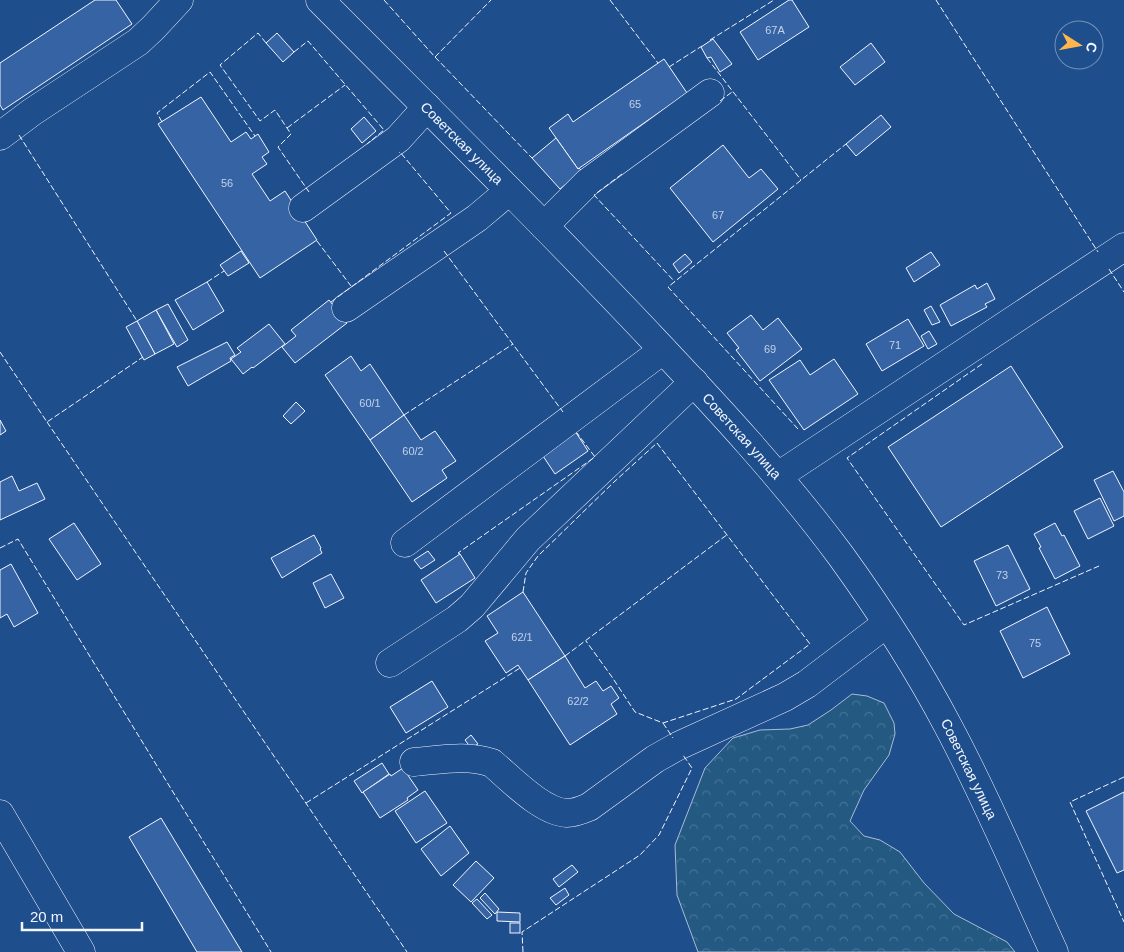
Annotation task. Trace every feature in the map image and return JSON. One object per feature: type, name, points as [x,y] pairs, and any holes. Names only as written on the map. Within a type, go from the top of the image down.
[{"type":"street","points":[[0,136],[32,112],[138,42],[154,28],[179,0]]},
{"type":"street","name":"Советская улица","points":[[320,0],[544,226],[694,382],[778,476],[842,558],[917,670],[947,724],[978,784],[1054,952]]},
{"type":"street","points":[[544,226],[588,182],[710,93]]},
{"type":"street","points":[[303,208],[398,139],[427,108]]},
{"type":"street","points":[[346,308],[477,218],[509,191]]},
{"type":"street","points":[[778,476],[1124,247]]},
{"type":"street","points":[[405,543],[663,350]]},
{"type":"street","points":[[390,663],[457,619],[472,606],[528,540],[694,382]]},
{"type":"street","points":[[414,762],[483,759],[492,763],[546,807],[556,812],[568,813],[579,811],[589,807],[656,759],[678,746],[785,697],[807,684],[886,624]]},
{"type":"street","points":[[0,814],[82,952]]},
{"type":"green space","points":[[852,694],[867,696],[884,703],[894,723],[895,734],[889,755],[864,790],[850,821],[864,836],[880,840],[900,852],[924,883],[954,914],[1007,942],[1015,952],[698,952],[677,895],[675,845],[705,768],[733,738],[760,730],[790,729],[808,725]]},
{"type":"building","points":[[95,0],[116,0],[132,24],[3,110],[0,105],[0,63]]},
{"type":"building","points":[[789,0],[792,0],[809,27],[758,60],[740,32]]},
{"type":"building","points":[[277,33],[294,52],[283,62],[266,43]]},
{"type":"building","points":[[713,39],[732,64],[720,72],[711,57],[707,58],[701,47]]},
{"type":"building","points":[[871,43],[885,62],[855,85],[840,67]]},
{"type":"building","points":[[664,59],[687,93],[578,169],[549,128],[568,114],[573,122]]},
{"type":"building","points":[[201,97],[231,142],[246,132],[251,139],[258,134],[269,152],[262,157],[267,164],[252,174],[270,201],[285,191],[317,240],[260,278],[158,124]]},
{"type":"building","points":[[881,115],[891,127],[856,156],[846,144]]},
{"type":"building","points":[[364,117],[376,131],[362,143],[351,129]]},
{"type":"building","points":[[556,138],[578,169],[582,171],[560,189],[532,158]]},
{"type":"building","points":[[723,145],[749,178],[761,169],[778,189],[713,242],[670,188]]},
{"type":"building","points":[[241,251],[249,263],[228,276],[220,265]]},
{"type":"building","points":[[931,252],[940,265],[914,282],[906,268]]},
{"type":"building","points":[[685,254],[692,262],[679,273],[673,264]]},
{"type":"building","points":[[207,282],[224,311],[193,330],[175,300]]},
{"type":"building","points":[[987,283],[995,299],[985,304],[987,307],[951,326],[940,305],[975,285],[977,289]]},
{"type":"building","points":[[329,300],[347,323],[295,363],[282,347],[296,336],[291,330]]},
{"type":"building","points":[[168,304],[188,340],[177,347],[156,310]]},
{"type":"building","points":[[931,306],[940,322],[932,325],[924,310]]},
{"type":"building","points":[[156,310],[174,344],[155,354],[137,321]]},
{"type":"building","points":[[751,315],[763,330],[778,318],[802,349],[760,381],[736,350],[739,348],[727,333]]},
{"type":"building","points":[[908,319],[924,346],[882,371],[866,344]]},
{"type":"building","points":[[137,321],[155,354],[144,360],[126,327]]},
{"type":"building","points":[[269,324],[285,344],[243,374],[231,359],[241,352],[237,348]]},
{"type":"building","points":[[929,331],[937,344],[928,349],[921,336]]},
{"type":"building","points":[[227,342],[235,355],[230,358],[231,361],[188,386],[177,367]]},
{"type":"building","points":[[351,356],[361,371],[370,364],[404,415],[370,440],[325,375]]},
{"type":"building","points":[[834,359],[858,394],[804,430],[769,380],[800,360],[810,375]]},
{"type":"building","points":[[1011,366],[1063,447],[941,527],[888,447]]},
{"type":"building","points":[[296,402],[305,411],[291,424],[283,416]]},
{"type":"building","points":[[404,415],[421,440],[435,431],[456,461],[442,470],[447,478],[412,502],[370,440]]},
{"type":"building","points":[[0,420],[6,431],[0,435]]},
{"type":"building","points":[[573,428],[588,451],[555,474],[539,450]]},
{"type":"building","points":[[1113,471],[1124,492],[1124,516],[1114,521],[1094,480]]},
{"type":"building","points":[[12,476],[19,491],[37,483],[45,499],[0,520],[0,482]]},
{"type":"building","points":[[1100,498],[1114,526],[1088,539],[1074,511]]},
{"type":"building","points":[[74,523],[101,564],[77,580],[49,539]]},
{"type":"building","points":[[1055,523],[1062,536],[1064,535],[1080,566],[1055,579],[1034,534]]},
{"type":"building","points":[[314,535],[322,553],[282,578],[271,558]]},
{"type":"building","points":[[1008,545],[1030,589],[996,606],[974,561]]},
{"type":"building","points":[[428,551],[435,560],[421,569],[414,560]]},
{"type":"building","points":[[460,554],[475,578],[436,603],[421,580]]},
{"type":"building","points":[[11,564],[38,613],[14,627],[7,614],[0,618],[0,570]]},
{"type":"building","points":[[331,574],[344,598],[325,608],[313,583]]},
{"type":"building","points":[[523,592],[565,656],[528,680],[518,665],[506,673],[485,641],[498,633],[487,616]]},
{"type":"building","points":[[1047,607],[1070,654],[1023,678],[1000,631]]},
{"type":"building","points":[[565,656],[585,688],[596,681],[603,691],[611,686],[619,698],[611,704],[617,714],[570,745],[528,680]]},
{"type":"building","points":[[432,681],[448,707],[406,733],[390,707]]},
{"type":"building","points":[[471,735],[478,744],[471,748],[465,740]]},
{"type":"building","points":[[382,763],[389,774],[362,793],[354,781]]},
{"type":"building","points":[[403,768],[418,790],[407,798],[408,800],[380,818],[363,792],[390,774],[391,776]]},
{"type":"building","points":[[425,791],[447,823],[416,843],[395,811]]},
{"type":"building","points":[[1124,792],[1124,870],[1117,873],[1086,811]]},
{"type":"building","points":[[161,818],[242,952],[197,952],[129,837]]},
{"type":"building","points":[[450,826],[469,853],[441,876],[421,849]]},
{"type":"building","points":[[476,861],[494,878],[471,902],[453,885]]},
{"type":"building","points":[[572,865],[578,872],[559,887],[553,879]]},
{"type":"building","points":[[565,888],[569,895],[556,905],[550,898]]},
{"type":"building","points":[[485,893],[499,909],[495,914],[480,898]]},
{"type":"building","points":[[477,899],[492,915],[487,919],[472,903]]},
{"type":"building","points":[[497,912],[520,913],[520,922],[497,921]]},
{"type":"building","points":[[510,923],[520,923],[520,933],[510,933]]},
{"type":"fence","points":[[384,0],[435,57],[532,158]]},
{"type":"fence","points":[[435,57],[491,0]]},
{"type":"fence","points":[[610,0],[658,63]]},
{"type":"fence","points":[[710,40],[774,0]]},
{"type":"fence","points":[[936,0],[1098,252]]},
{"type":"fence","points":[[266,43],[258,33],[220,65],[260,121],[275,110],[291,134],[278,147],[309,192]]},
{"type":"fence","points":[[294,52],[308,41],[384,130],[367,144]]},
{"type":"fence","points":[[669,67],[702,46]]},
{"type":"fence","points":[[707,58],[801,180]]},
{"type":"fence","points":[[162,122],[157,113],[210,72],[255,136]]},
{"type":"fence","points":[[287,128],[345,85]]},
{"type":"fence","points":[[720,101],[732,92]]},
{"type":"fence","points":[[19,135],[137,321]]},
{"type":"fence","points":[[798,429],[668,287],[846,144]]},
{"type":"fence","points":[[331,302],[451,213],[399,153]]},
{"type":"fence","points":[[622,174],[594,195],[675,282]]},
{"type":"fence","points":[[317,241],[351,286]]},
{"type":"fence","points":[[444,251],[563,412]]},
{"type":"fence","points":[[1109,269],[1124,292]]},
{"type":"fence","points":[[207,282],[224,271]]},
{"type":"fence","points":[[404,415],[513,344]]},
{"type":"fence","points":[[0,352],[47,422],[143,357]]},
{"type":"fence","points":[[982,364],[847,458],[964,625],[1099,566]]},
{"type":"fence","points":[[47,422],[407,952]]},
{"type":"fence","points":[[460,554],[458,553],[595,457],[577,433]]},
{"type":"fence","points":[[523,592],[526,573],[538,556],[657,443],[810,644],[736,699],[663,723],[635,712],[586,641]]},
{"type":"fence","points":[[565,656],[728,534]]},
{"type":"fence","points":[[0,548],[18,539],[271,952]]},
{"type":"fence","points":[[306,803],[520,668]]},
{"type":"fence","points":[[663,723],[673,738]]},
{"type":"fence","points":[[523,952],[522,932],[640,855],[659,835],[692,768],[683,755]]},
{"type":"fence","points":[[1124,777],[1070,802],[1124,922]]}]
